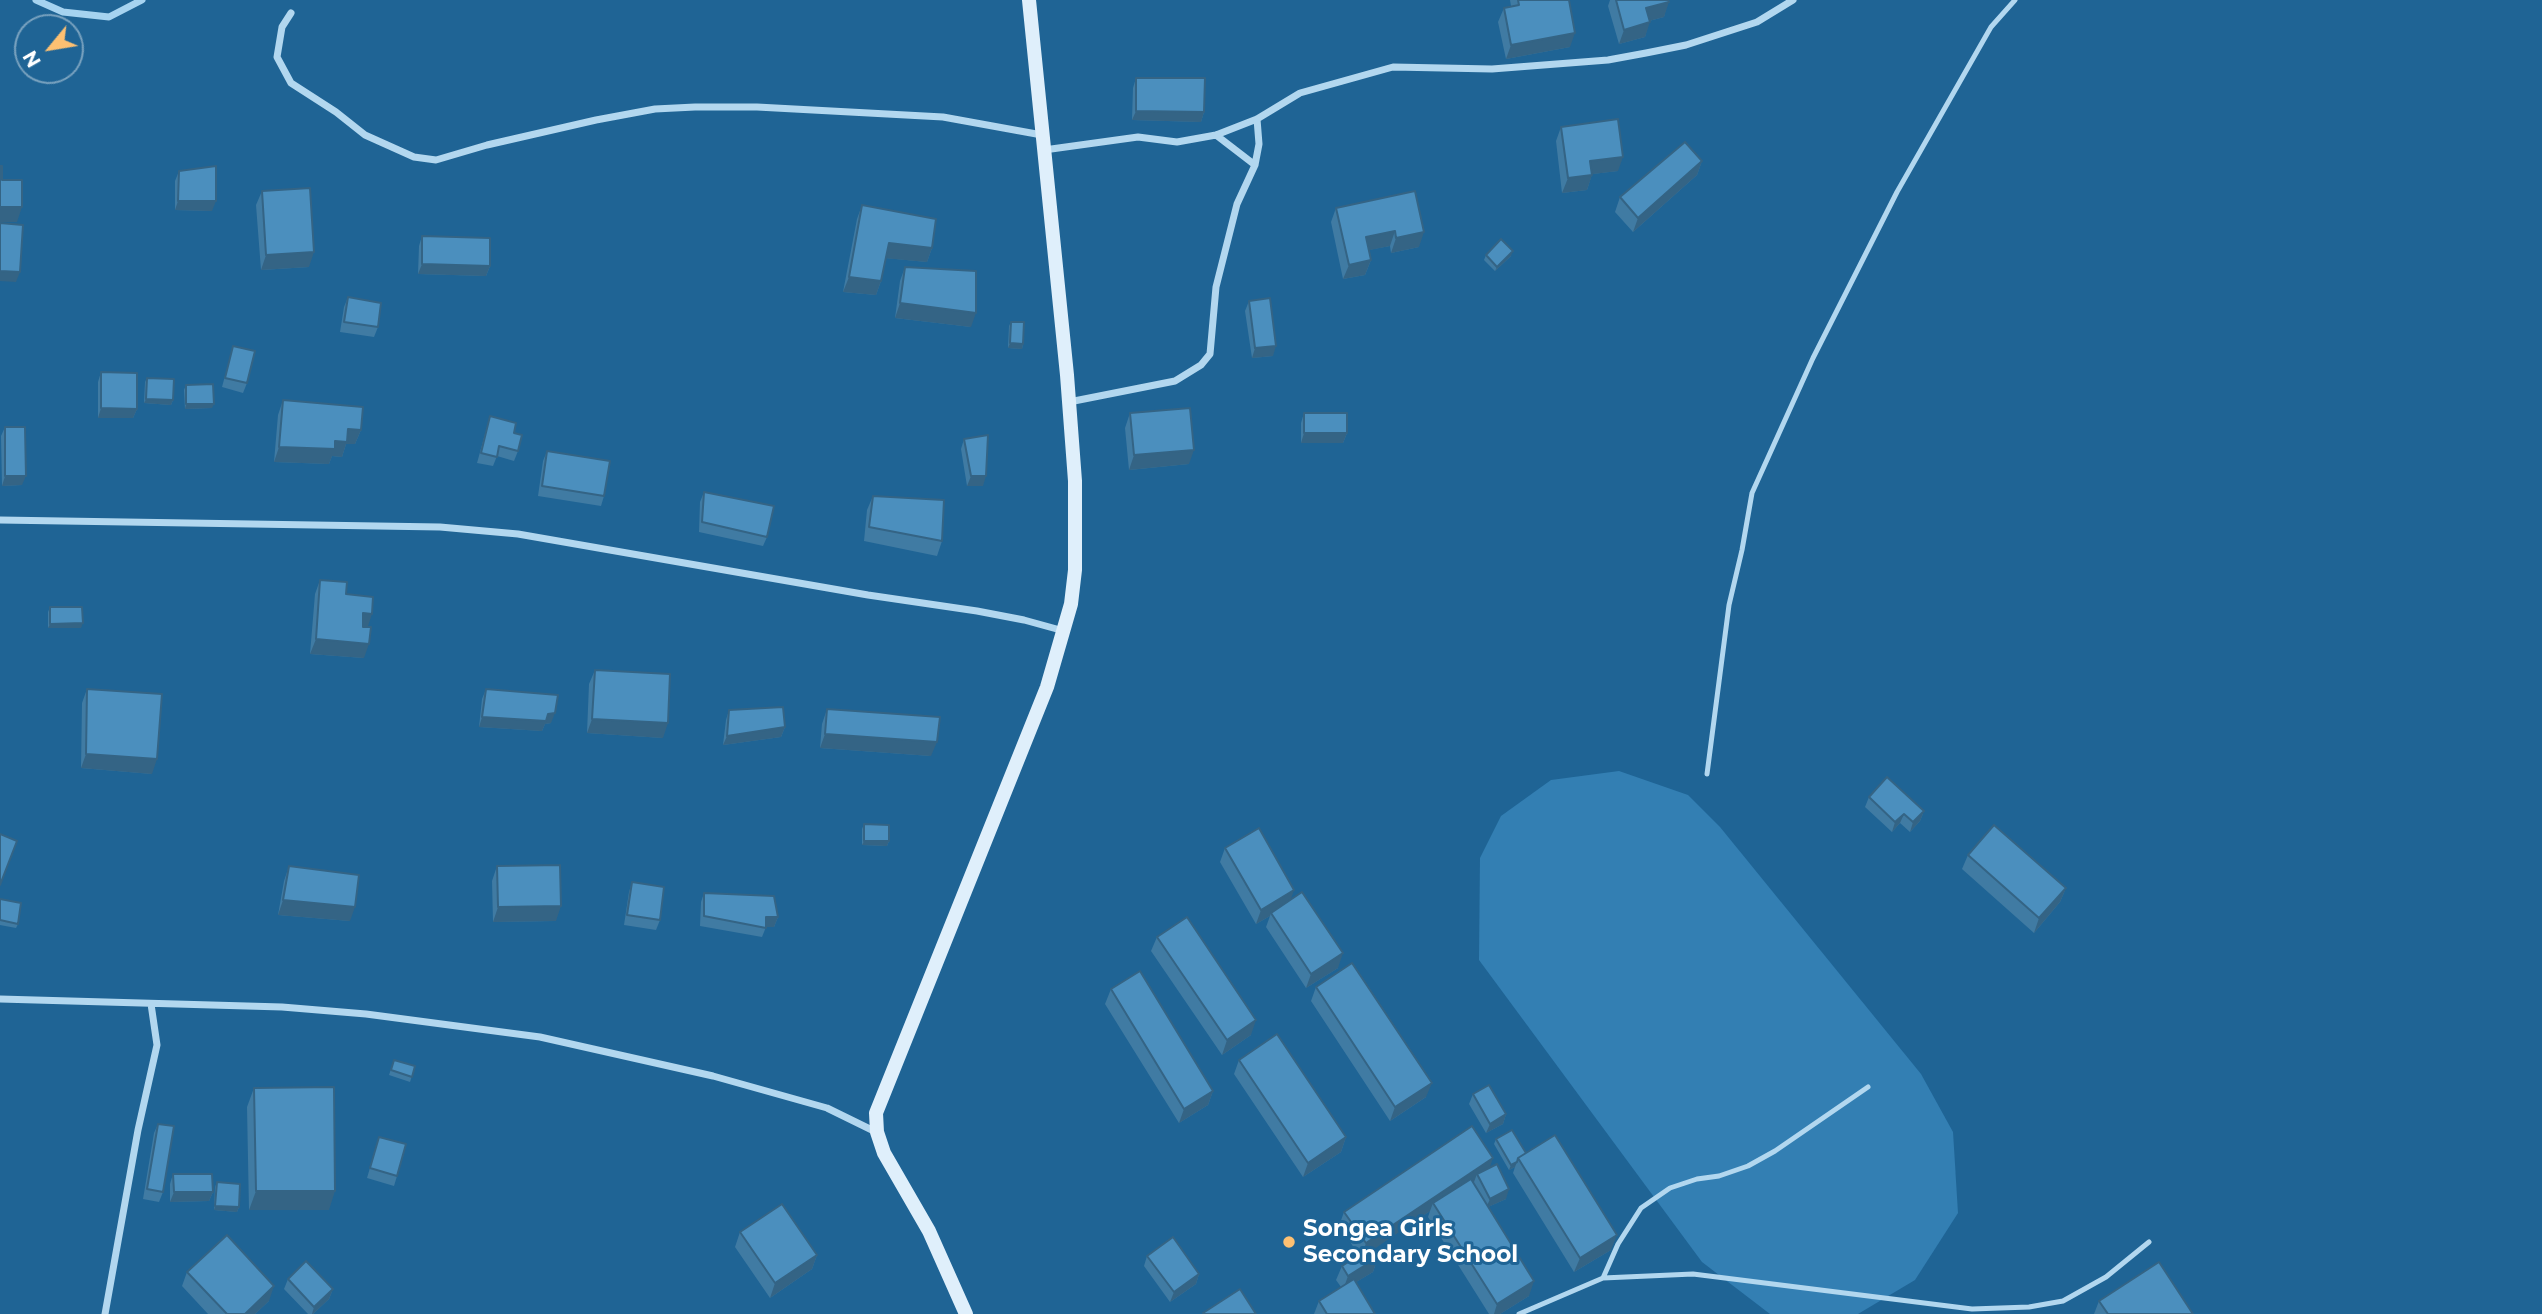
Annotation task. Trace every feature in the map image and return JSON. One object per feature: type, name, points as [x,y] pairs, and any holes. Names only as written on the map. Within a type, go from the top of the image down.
[{"type":"street","points":[[967,1314],[929,1231],[884,1153],[877,1132],[876,1113],[1027,738],[1065,631],[1075,570],[1075,481],[1069,402],[1029,0]]},
{"type":"street","points":[[291,13],[282,27],[277,57],[291,83],[336,112],[365,135],[414,157],[436,160],[487,145],[596,120],[655,109],[695,107],[757,107],[943,117],[1043,143],[1138,137],[1177,142],[1216,135],[1257,119],[1300,93],[1393,67],[1492,69],[1608,60],[1686,45],[1745,26],[1757,22],[1793,0]]},
{"type":"street","points":[[1069,402],[1175,382],[1201,365],[1210,354],[1216,287],[1237,204],[1255,164],[1259,144],[1257,119]]},
{"type":"street","points":[[1216,135],[1255,164]]},
{"type":"street","points":[[0,520],[439,527],[518,534],[868,595],[977,611],[1065,631]]},
{"type":"street","points":[[0,999],[282,1007],[366,1014],[540,1037],[713,1076],[827,1108],[877,1132]]},
{"type":"street","points":[[105,1314],[138,1130],[157,1045],[151,1004]]},
{"type":"lane","points":[[1707,774],[1730,605],[1752,493],[1813,358],[1897,192],[1991,27],[2015,0]]},
{"type":"lane","points":[[1603,1278],[1618,1244],[1641,1208],[1670,1188],[1748,1166],[1775,1151],[1868,1087]]},
{"type":"lane","points":[[1519,1314],[1603,1278],[1693,1274],[1972,1309],[2029,1307],[2063,1301],[2106,1277],[2149,1242]]},
{"type":"shaded area","points":[[1619,771],[1688,795],[1720,827],[1921,1074],[1953,1132],[1958,1213],[1915,1280],[1858,1314],[1770,1314],[1702,1262],[1479,960],[1480,858],[1501,816],[1551,780]]},
{"type":"building","points":[[1518,0],[1569,0],[1575,33],[1511,45],[1504,8],[1519,5]]},
{"type":"building","points":[[1616,0],[1669,2],[1646,8],[1650,22],[1624,30]]},
{"type":"building","points":[[1136,78],[1205,78],[1204,112],[1136,111]]},
{"type":"building","points":[[1618,119],[1623,157],[1590,161],[1592,175],[1568,178],[1561,127]]},
{"type":"building","points":[[1685,142],[1702,161],[1638,218],[1620,197]]},
{"type":"building","points":[[0,166],[2,180],[22,180],[22,207],[0,207]]},
{"type":"building","points":[[216,166],[216,201],[178,201],[179,171]]},
{"type":"building","points":[[310,188],[314,252],[266,255],[262,191]]},
{"type":"building","points":[[1415,191],[1424,232],[1396,238],[1395,231],[1366,237],[1371,260],[1349,265],[1336,208]]},
{"type":"building","points":[[862,205],[936,219],[932,248],[889,243],[881,281],[849,277]]},
{"type":"building","points":[[0,223],[23,225],[20,272],[0,271]]},
{"type":"building","points":[[422,236],[490,238],[490,266],[422,264]]},
{"type":"building","points":[[1501,239],[1513,251],[1497,267],[1486,255]]},
{"type":"building","points":[[905,267],[976,271],[976,313],[900,303]]},
{"type":"building","points":[[348,297],[381,303],[378,327],[344,322]]},
{"type":"building","points":[[1270,298],[1276,346],[1255,348],[1249,301]]},
{"type":"building","points":[[1011,322],[1024,322],[1023,344],[1010,343]]},
{"type":"building","points":[[233,346],[255,351],[247,383],[225,378]]},
{"type":"building","points":[[101,372],[137,373],[137,409],[101,408]]},
{"type":"building","points":[[147,378],[174,379],[173,400],[146,399]]},
{"type":"building","points":[[213,384],[214,404],[186,404],[186,385]]},
{"type":"building","points":[[283,400],[363,407],[361,430],[348,429],[347,442],[335,441],[335,449],[279,447]]},
{"type":"building","points":[[1190,408],[1194,450],[1134,455],[1130,413]]},
{"type":"building","points":[[1304,413],[1347,413],[1347,433],[1304,433]]},
{"type":"building","points":[[490,416],[516,423],[514,433],[522,435],[518,451],[499,446],[497,457],[481,453]]},
{"type":"building","points":[[5,427],[25,427],[26,476],[5,476]]},
{"type":"building","points":[[988,435],[986,476],[971,476],[964,439]]},
{"type":"building","points":[[547,451],[610,461],[604,496],[542,486]]},
{"type":"building","points":[[704,492],[774,506],[767,537],[702,522]]},
{"type":"building","points":[[873,496],[944,500],[942,541],[869,527]]},
{"type":"building","points":[[320,580],[347,582],[346,594],[373,597],[372,614],[363,613],[363,627],[371,627],[369,644],[316,639]]},
{"type":"building","points":[[50,607],[82,607],[83,623],[50,624]]},
{"type":"building","points":[[595,670],[670,674],[668,723],[592,719]]},
{"type":"building","points":[[87,689],[162,694],[157,759],[86,754]]},
{"type":"building","points":[[486,689],[558,695],[555,713],[548,714],[546,721],[482,717]]},
{"type":"building","points":[[783,707],[785,727],[727,736],[729,710]]},
{"type":"building","points":[[827,709],[940,717],[937,742],[825,734]]},
{"type":"building","points":[[1887,777],[1924,811],[1913,822],[1904,814],[1895,822],[1869,797]]},
{"type":"building","points":[[864,824],[889,825],[889,841],[864,841]]},
{"type":"building","points":[[1994,825],[2066,888],[2039,918],[1968,855]]},
{"type":"building","points":[[1259,828],[1294,890],[1261,910],[1225,848]]},
{"type":"building","points":[[0,834],[17,841],[0,885]]},
{"type":"building","points":[[560,865],[561,906],[498,907],[497,866]]},
{"type":"building","points":[[289,866],[359,875],[355,907],[283,900]]},
{"type":"building","points":[[632,882],[664,887],[660,920],[627,915]]},
{"type":"building","points":[[1302,892],[1343,953],[1311,974],[1271,913]]},
{"type":"building","points":[[704,893],[774,896],[778,917],[766,917],[766,928],[704,916]]},
{"type":"building","points":[[0,899],[21,903],[18,924],[0,920]]},
{"type":"building","points":[[1187,917],[1256,1020],[1227,1040],[1157,937]]},
{"type":"building","points":[[1352,963],[1432,1083],[1395,1107],[1316,987]]},
{"type":"building","points":[[1140,971],[1213,1091],[1184,1109],[1111,989]]},
{"type":"building","points":[[1277,1034],[1346,1137],[1308,1163],[1239,1060]]},
{"type":"building","points":[[394,1060],[415,1066],[412,1077],[391,1070]]},
{"type":"building","points":[[1489,1085],[1506,1114],[1490,1124],[1473,1094]]},
{"type":"building","points":[[334,1087],[335,1191],[256,1191],[254,1088]]},
{"type":"building","points":[[158,1124],[174,1126],[163,1192],[147,1189]]},
{"type":"building","points":[[1472,1126],[1493,1158],[1366,1243],[1344,1212]]},
{"type":"building","points":[[1512,1130],[1526,1153],[1511,1165],[1496,1139]]},
{"type":"building","points":[[1555,1135],[1617,1235],[1580,1258],[1518,1158]]},
{"type":"building","points":[[379,1137],[406,1144],[397,1176],[370,1168]]},
{"type":"building","points":[[1497,1164],[1509,1189],[1490,1199],[1477,1174]]},
{"type":"building","points":[[173,1174],[212,1174],[213,1192],[174,1192]]},
{"type":"building","points":[[1471,1179],[1534,1281],[1497,1304],[1433,1203]]},
{"type":"building","points":[[217,1182],[240,1184],[239,1207],[215,1206]]},
{"type":"building","points":[[782,1204],[817,1255],[775,1283],[740,1232]]},
{"type":"building","points":[[227,1235],[274,1286],[245,1314],[227,1314],[187,1272]]},
{"type":"building","points":[[1173,1237],[1199,1274],[1174,1292],[1147,1256]]},
{"type":"building","points":[[1372,1247],[1378,1257],[1348,1276],[1342,1266]]},
{"type":"building","points":[[306,1261],[333,1289],[314,1307],[288,1279]]},
{"type":"building","points":[[2159,1262],[2193,1314],[2108,1314],[2099,1301]]},
{"type":"building","points":[[1354,1279],[1375,1314],[1327,1314],[1319,1301]]},
{"type":"building","points":[[1240,1289],[1256,1314],[1203,1313]]},
{"type":"waterway","points":[[36,0],[63,12],[109,17],[142,0]]},
{"type":"place","name":"Songea Girls Secondary School","points":[[1289,1242]]}]
